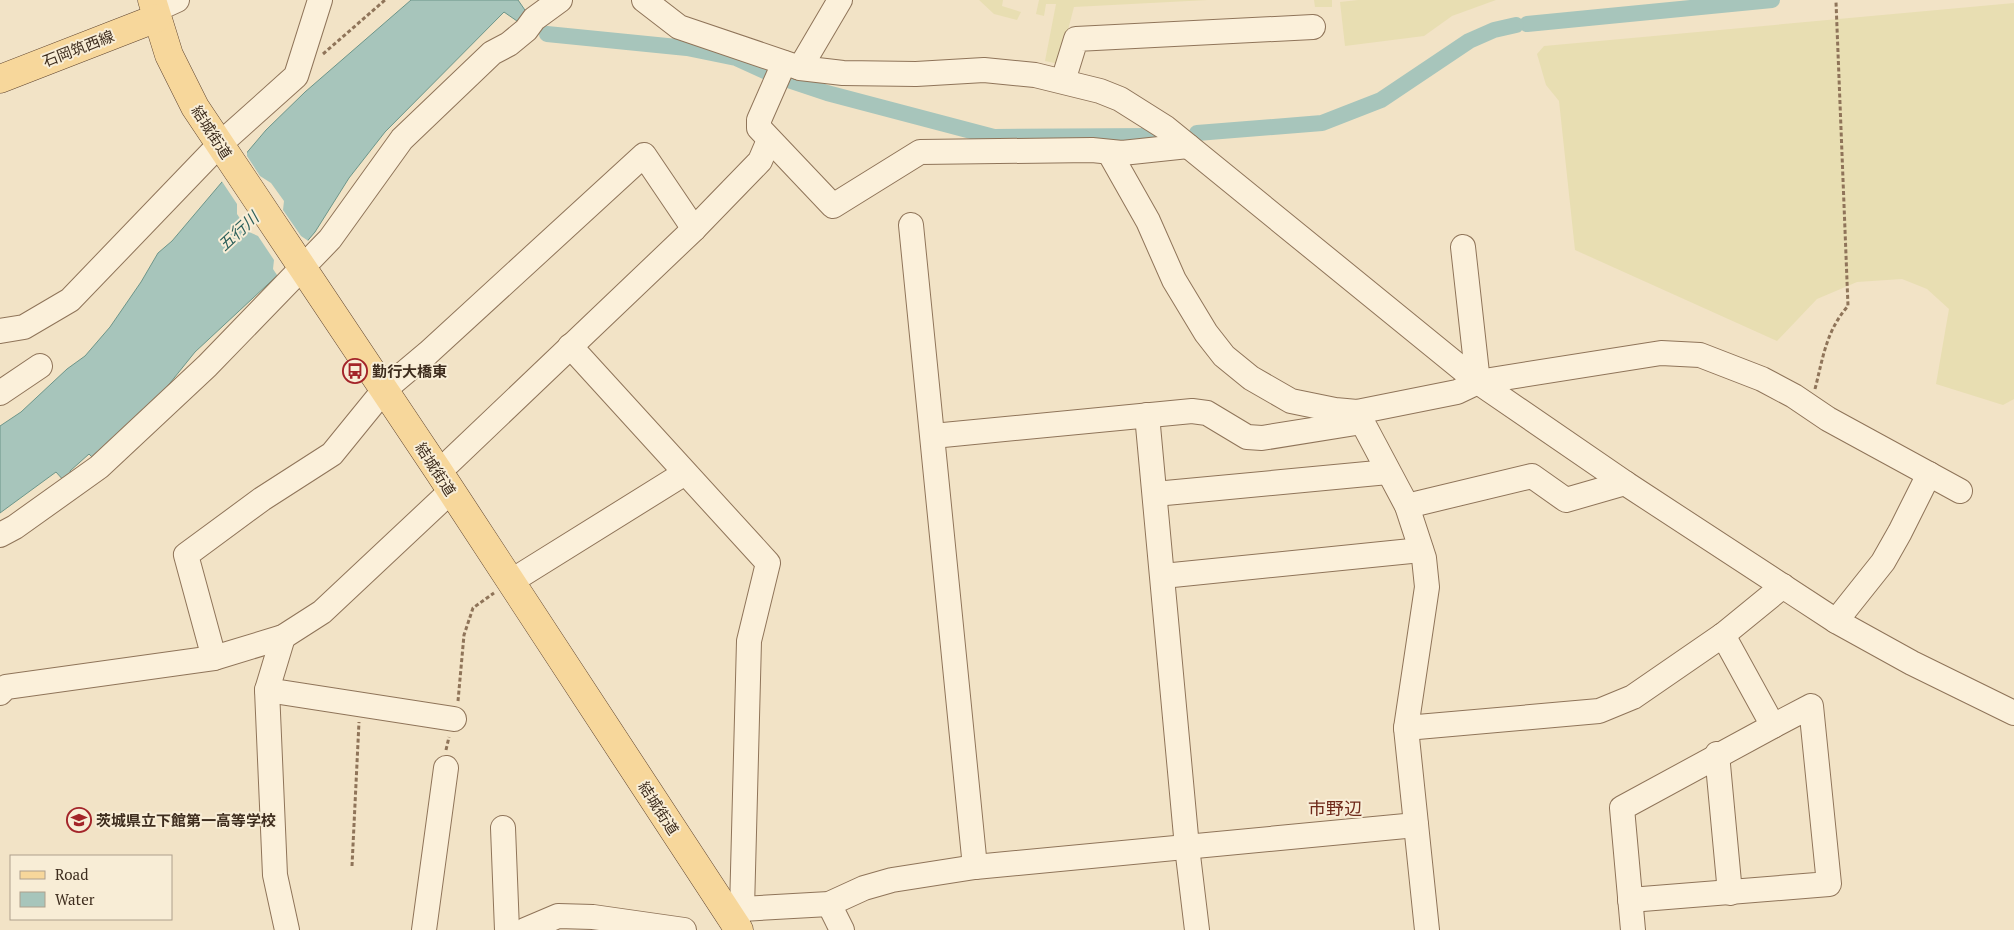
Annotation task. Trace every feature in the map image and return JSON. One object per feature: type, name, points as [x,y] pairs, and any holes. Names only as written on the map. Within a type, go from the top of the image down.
[{"type":"main road","name":"結城街道","points":[[160,7],[181,81],[221,148],[445,481],[737,923]]},
{"type":"main road","name":"石岡筑西線","points":[[0,79],[160,7]]},
{"type":"street","points":[[0,331],[24,327],[70,300],[221,148],[296,76],[320,0]]},
{"type":"street","points":[[0,535],[15,527],[99,467],[207,366],[299,265],[330,239],[402,139],[492,53],[509,44],[526,30],[534,19],[560,0]]},
{"type":"street","points":[[644,0],[679,27],[792,66],[843,73],[916,74],[984,70],[1035,75],[1100,91],[1120,99],[1166,128],[1478,382],[1625,483],[1836,621],[1912,663],[2014,713]]},
{"type":"street","points":[[840,0],[792,66],[759,120],[759,128],[833,206],[920,152],[1024,150],[1122,153],[1161,151],[1188,146]]},
{"type":"street","points":[[1063,81],[1076,39],[1313,27]]},
{"type":"street","points":[[0,693],[6,687],[214,658],[283,637],[322,612],[570,346],[694,229],[760,161],[770,140]]},
{"type":"street","points":[[1109,152],[1148,221],[1174,280],[1206,334],[1224,356],[1251,378],[1291,401],[1360,417],[1407,506],[1421,550],[1427,587],[1406,728],[1427,930]]},
{"type":"street","points":[[214,658],[186,555],[262,499],[332,454],[384,390],[428,353],[644,155],[694,229]]},
{"type":"street","points":[[911,226],[975,867]]},
{"type":"street","points":[[1463,247],[1478,382]]},
{"type":"street","points":[[570,346],[768,563],[749,641],[737,923],[829,904],[864,888],[892,880],[975,867],[1416,825]]},
{"type":"street","points":[[932,436],[1198,410],[1212,416],[1247,438],[1262,438],[1360,417],[1457,392],[1478,382],[1661,353],[1680,353],[1700,355],[1762,379],[1828,419],[1960,491]]},
{"type":"street","points":[[0,393],[40,366]]},
{"type":"street","points":[[1147,415],[1188,846],[1198,930]]},
{"type":"street","points":[[1155,494],[1388,472]]},
{"type":"street","points":[[510,582],[685,473]]},
{"type":"street","points":[[1836,621],[1883,562],[1929,474]]},
{"type":"street","points":[[1407,506],[1532,476],[1566,500],[1625,483]]},
{"type":"street","points":[[1163,576],[1421,550]]},
{"type":"street","points":[[1406,728],[1599,711],[1633,697],[1723,635],[1783,586]]},
{"type":"street","points":[[1723,635],[1773,726]]},
{"type":"street","points":[[283,637],[267,690],[275,875],[288,930]]},
{"type":"street","points":[[267,690],[454,719]]},
{"type":"street","points":[[1630,900],[1829,884],[1811,706],[1717,754],[1622,808],[1630,900],[1633,930]]},
{"type":"street","points":[[1717,754],[1730,893]]},
{"type":"street","points":[[424,930],[445,771]]},
{"type":"street","points":[[502,828],[507,930]]},
{"type":"street","points":[[829,904],[842,930]]},
{"type":"street","points":[[525,930],[558,916],[593,916],[684,930]]},
{"type":"path","points":[[322,55],[385,0]]},
{"type":"path","points":[[1811,407],[1828,338],[1836,320],[1848,306],[1836,2]]},
{"type":"path","points":[[445,771],[441,766],[457,712],[464,635],[473,608],[510,582]]},
{"type":"path","points":[[352,866],[360,703]]},
{"type":"shaded area","points":[[979,0],[1003,0],[1002,6],[1021,12],[1017,20],[994,14]]},
{"type":"shaded area","points":[[1039,0],[1208,0],[1074,7],[1059,64],[1045,61],[1056,4],[1046,4],[1044,16],[1036,14]]},
{"type":"shaded area","points":[[1314,0],[1332,0],[1332,7],[1315,7]]},
{"type":"shaded area","points":[[1358,0],[1496,0],[1452,16],[1424,36],[1345,46],[1340,2]]},
{"type":"shaded area","points":[[2014,3],[2014,399],[2003,405],[1936,384],[1949,309],[1927,289],[1902,279],[1857,282],[1817,299],[1777,341],[1575,250],[1559,101],[1546,85],[1537,54],[1544,46]]},
{"type":"water","name":"五行川","points":[[411,0],[518,0],[527,13],[517,21],[504,12],[385,132],[349,178],[315,232],[281,272],[195,352],[162,393],[92,457],[89,454],[70,471],[72,477],[65,482],[56,472],[0,513],[0,426],[21,412],[67,369],[85,356],[110,327],[141,282],[158,253],[172,241],[266,130],[305,92]]},
{"type":"pier","points":[[247,149],[247,156],[260,176],[271,183],[284,201],[283,210],[301,236],[310,242],[279,278],[273,269],[274,260],[258,236],[249,232],[237,214],[237,204],[221,180]]},
{"type":"waterway","points":[[1527,24],[1772,0]]},
{"type":"waterway","points":[[1197,133],[1322,123],[1381,100],[1469,41],[1494,30],[1516,25]]},
{"type":"waterway","points":[[547,34],[687,48],[736,58],[769,73]]},
{"type":"waterway","points":[[788,80],[827,93],[994,137],[1155,136]]},
{"type":"place","name":"勤行大橋東","points":[[355,371]]},
{"type":"place","name":"茨城県立下館第一高等学校","points":[[79,820]]},
{"type":"district","name":"市野辺","points":[[1335,808]]}]
